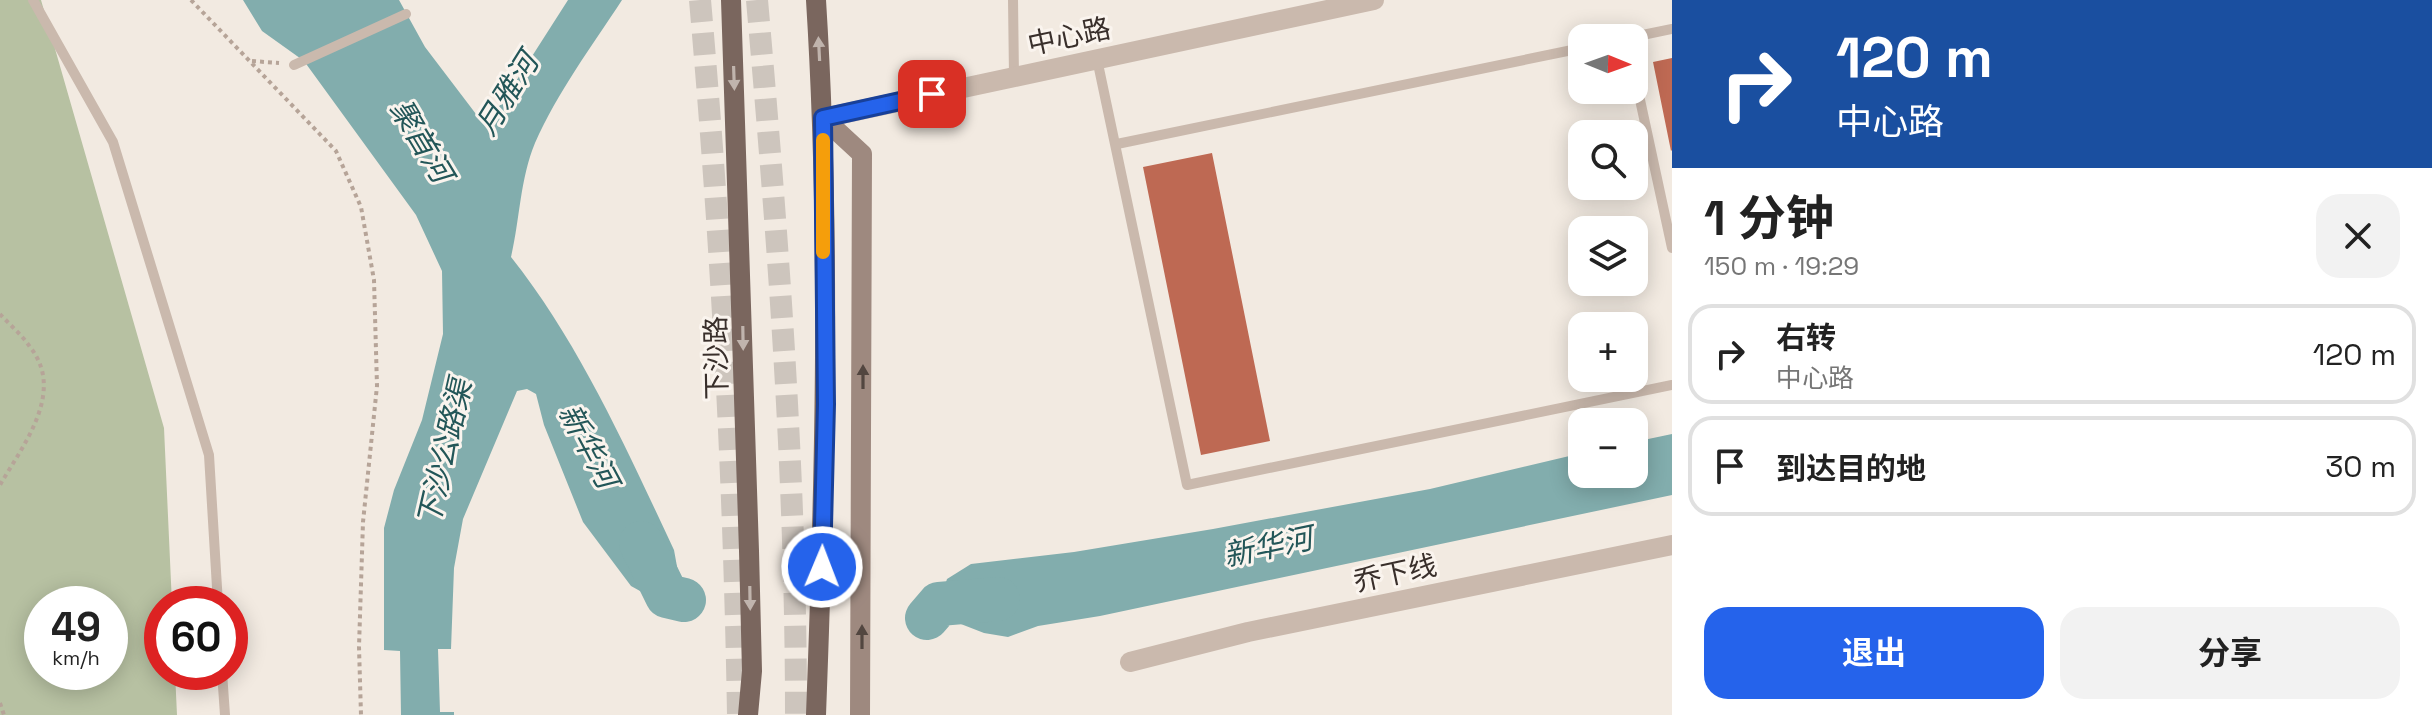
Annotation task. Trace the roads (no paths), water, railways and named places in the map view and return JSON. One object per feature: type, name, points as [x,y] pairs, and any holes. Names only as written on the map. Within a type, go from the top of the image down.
[{"type":"main road","name":"下沙路","points":[[731,0],[750,581],[752,671],[748,715]]},
{"type":"main road","points":[[816,0],[823,118],[826,404],[816,715]]},
{"type":"main road","points":[[823,118],[862,154],[860,715]]},
{"type":"street","name":"中心路","points":[[823,118],[1374,0]]},
{"type":"street","name":"乔下线","points":[[1130,662],[1248,632],[1672,545]]},
{"type":"lane","points":[[33,0],[113,142],[209,455],[217,586]]},
{"type":"lane","points":[[1013,0],[1014,76]]},
{"type":"lane","points":[[294,65],[406,14]]},
{"type":"lane","points":[[1648,34],[1672,29]]},
{"type":"lane","points":[[1117,144],[1568,51]]},
{"type":"lane","points":[[1097,59],[1187,485],[1672,385]]},
{"type":"lane","points":[[1641,104],[1672,248]]},
{"type":"lane","points":[[223,690],[225,715]]},
{"type":"water","points":[[243,0],[399,0],[425,47],[479,118],[490,116],[502,103],[568,0],[622,0],[564,88],[535,143],[523,185],[511,257],[559,325],[601,399],[674,550],[678,572],[667,596],[649,596],[631,586],[583,522],[544,425],[536,394],[527,389],[517,391],[463,519],[454,568],[451,649],[438,649],[440,712],[454,712],[454,715],[401,715],[400,651],[384,650],[384,528],[394,490],[422,420],[443,334],[442,271],[416,215],[304,61],[262,31]]},
{"type":"water","points":[[1672,434],[1672,495],[1100,616],[1038,626],[1008,637],[984,633],[948,619],[939,604],[947,579],[971,564],[1074,552],[1213,529],[1430,489],[1568,456],[1568,488],[1648,488],[1648,439]]},
{"type":"waterway","name":"新华河","points":[[641,543],[667,596],[684,600]]},
{"type":"waterway","name":"新华河","points":[[927,618],[939,604],[998,599]]},
{"type":"tunnel","points":[[700,0],[725,357],[738,715]]},
{"type":"tunnel","points":[[757,0],[784,357],[793,536],[796,715]]},
{"type":"water label","name":"月雅河","points":[[507,94]]},
{"type":"water label","name":"聚首河","points":[[421,141]]},
{"type":"water label","name":"下沙公路渠","points":[[445,453]]}]
